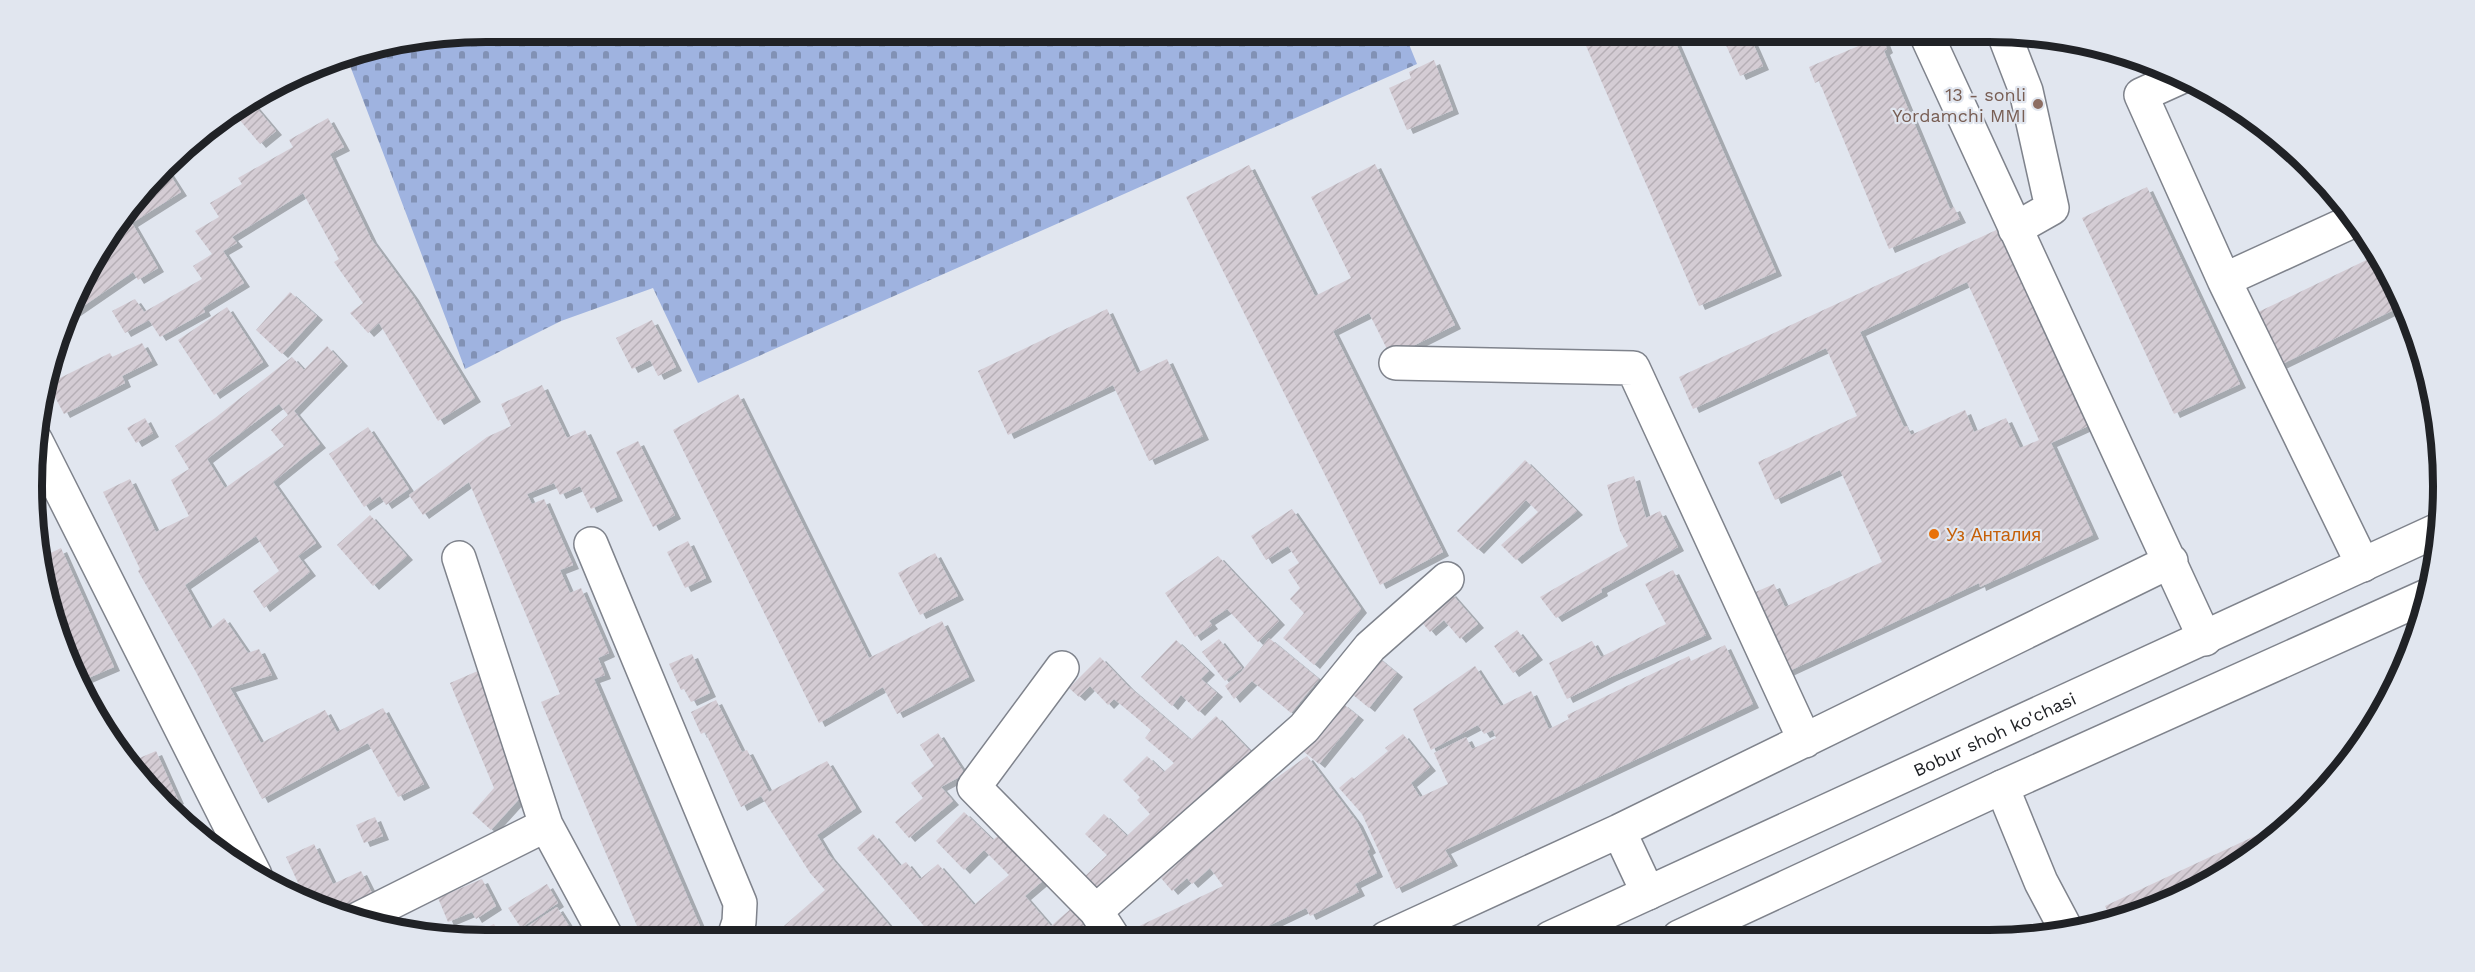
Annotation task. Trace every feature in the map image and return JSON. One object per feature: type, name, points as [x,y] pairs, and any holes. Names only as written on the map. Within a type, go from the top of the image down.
[{"type":"main road","points":[[1929,42],[2205,639]]},
{"type":"main road","points":[[2008,43],[2026,91],[2052,208],[2016,229]]},
{"type":"main road","points":[[2171,81],[2141,94],[2224,280],[2363,565]]},
{"type":"main road","points":[[2224,280],[2347,224]]},
{"type":"main road","points":[[1396,363],[1633,369],[1805,741]]},
{"type":"main road","points":[[43,455],[248,861]]},
{"type":"main road","name":"Bobur shoh ko'chasi","points":[[1567,930],[2430,534]]},
{"type":"main road","points":[[591,544],[740,903],[736,930]]},
{"type":"main road","points":[[459,558],[546,825],[604,930]]},
{"type":"main road","points":[[1403,930],[1619,831],[2170,561]]},
{"type":"main road","points":[[1096,911],[1304,728],[1370,647],[1447,579]]},
{"type":"main road","points":[[1696,930],[2002,787],[2418,601]]},
{"type":"main road","points":[[1062,668],[974,787],[1096,911],[1108,930]]},
{"type":"main road","points":[[2002,787],[2041,882],[2063,923]]},
{"type":"main road","points":[[368,914],[546,825]]},
{"type":"main road","points":[[1619,831],[1648,893]]},
{"type":"green space","points":[[486,42],[1408,42],[1417,64],[698,383],[653,288],[561,321],[465,369],[349,64],[371,57],[428,46]]},
{"type":"building","points":[[1584,42],[1675,42],[1776,272],[1699,306]]},
{"type":"building","points":[[1725,42],[1752,42],[1763,66],[1740,76]]},
{"type":"building","points":[[1868,42],[1884,42],[1887,49],[1884,51],[1950,209],[1954,207],[1960,219],[1889,249],[1819,81],[1815,83],[1809,67]]},
{"type":"building","points":[[1434,60],[1453,110],[1407,130],[1389,88],[1411,78],[1409,72]]},
{"type":"building","points":[[255,107],[276,131],[260,144],[238,118]]},
{"type":"building","points":[[328,118],[344,147],[330,154],[371,239],[413,296],[475,398],[438,421],[379,323],[368,333],[350,313],[363,303],[334,262],[339,259],[303,193],[232,237],[237,243],[223,251],[244,283],[203,308],[205,312],[160,337],[149,320],[125,333],[112,311],[135,299],[144,312],[202,279],[193,266],[212,254],[195,231],[219,217],[210,203],[242,184],[238,178],[293,147],[289,140]]},
{"type":"building","points":[[1375,164],[1455,325],[1391,357],[1369,313],[1333,331],[1443,552],[1380,585],[1186,197],[1249,165],[1315,296],[1351,278],[1311,197]]},
{"type":"building","points":[[170,174],[181,192],[132,223],[158,268],[138,280],[133,272],[79,309],[101,264],[117,239],[152,193]]},
{"type":"building","points":[[2147,187],[2240,384],[2174,414],[2082,218]]},
{"type":"building","points":[[2007,225],[2097,422],[2051,443],[2093,535],[1980,587],[1979,583],[1787,672],[1751,594],[1774,584],[1785,607],[1882,562],[1840,470],[1775,500],[1758,462],[1857,416],[1826,348],[1693,409],[1679,377]],"holes":[[[1967,282],[2039,440],[2020,448],[2006,418],[1974,432],[1965,410],[1911,435],[1907,426],[1904,427],[1860,332]]]},
{"type":"building","points":[[2370,258],[2396,309],[2276,367],[2252,315]]},
{"type":"building","points":[[290,292],[317,316],[282,354],[256,330]]},
{"type":"building","points":[[227,307],[263,362],[214,395],[178,340]]},
{"type":"building","points":[[1107,309],[1137,373],[1167,359],[1203,436],[1149,461],[1113,385],[1008,435],[978,371]]},
{"type":"building","points":[[652,320],[676,367],[658,376],[650,360],[632,369],[616,338]]},
{"type":"building","points":[[142,343],[152,361],[122,376],[125,383],[64,414],[52,392],[55,381],[110,353],[112,357]]},
{"type":"building","points":[[327,346],[342,362],[294,411],[320,444],[273,482],[316,543],[298,556],[310,572],[264,608],[253,591],[279,571],[256,536],[185,585],[210,629],[224,618],[248,653],[259,649],[272,675],[230,688],[261,743],[325,710],[337,732],[383,708],[424,784],[398,797],[368,743],[262,799],[196,672],[138,571],[140,569],[103,492],[130,479],[156,532],[189,516],[171,480],[189,469],[175,446],[215,418],[292,357],[304,370]],"holes":[[[279,404],[288,415],[271,430],[284,446],[225,488],[207,459]]]},
{"type":"building","points":[[542,385],[567,438],[585,430],[617,497],[591,509],[580,486],[560,495],[554,483],[527,494],[532,504],[544,499],[573,565],[560,570],[570,593],[581,588],[609,653],[598,658],[605,675],[594,679],[702,930],[639,930],[541,702],[560,694],[469,482],[423,515],[409,495],[487,437],[511,426],[501,404]]},
{"type":"building","points":[[738,394],[869,658],[942,621],[969,677],[897,714],[883,687],[819,723],[673,430]]},
{"type":"building","points":[[145,418],[153,433],[136,443],[127,428]]},
{"type":"building","points":[[368,427],[409,489],[386,505],[380,496],[364,507],[329,454]]},
{"type":"building","points":[[638,441],[675,515],[653,527],[616,452]]},
{"type":"building","points":[[1525,460],[1577,511],[1516,560],[1501,545],[1538,512],[1526,500],[1478,550],[1457,531]]},
{"type":"building","points":[[1634,476],[1646,518],[1660,511],[1678,547],[1601,589],[1602,592],[1556,618],[1540,597],[1628,546],[1620,531],[1607,485]]},
{"type":"building","points":[[1292,509],[1361,609],[1314,665],[1283,638],[1304,613],[1290,599],[1300,588],[1288,570],[1299,563],[1288,546],[1266,560],[1251,536]]},
{"type":"building","points":[[370,515],[407,556],[373,586],[337,545]]},
{"type":"building","points":[[688,541],[706,578],[685,588],[667,552]]},
{"type":"building","points":[[61,548],[114,667],[87,679],[57,601],[48,554]]},
{"type":"building","points":[[935,553],[958,596],[920,615],[898,573]]},
{"type":"building","points":[[1218,556],[1279,621],[1258,642],[1227,609],[1209,621],[1212,625],[1195,637],[1165,593]]},
{"type":"building","points":[[1673,570],[1706,635],[1567,699],[1549,663],[1592,641],[1601,657],[1666,624],[1645,584]]},
{"type":"building","points":[[1450,592],[1478,624],[1460,639],[1444,620],[1430,632],[1419,619]]},
{"type":"building","points":[[1517,630],[1537,656],[1513,673],[1494,646]]},
{"type":"building","points":[[1269,638],[1319,679],[1291,713],[1252,681],[1234,699],[1225,686],[1241,672]]},
{"type":"building","points":[[1219,639],[1242,668],[1225,681],[1202,652]]},
{"type":"building","points":[[1176,640],[1209,671],[1201,679],[1217,693],[1199,712],[1181,695],[1172,706],[1141,677]]},
{"type":"building","points":[[1725,645],[1753,704],[1445,850],[1452,862],[1396,889],[1362,814],[1339,788],[1352,777],[1354,779],[1388,751],[1385,748],[1403,734],[1430,767],[1411,783],[1420,797],[1448,784],[1434,753],[1466,737],[1472,749],[1496,738],[1493,730],[1484,734],[1478,725],[1431,750],[1413,709],[1475,666],[1501,706],[1531,691],[1549,729],[1569,719],[1567,715],[1689,656],[1691,661]]},
{"type":"building","points":[[692,654],[710,693],[691,702],[684,689],[681,690],[669,664]]},
{"type":"building","points":[[1375,655],[1397,673],[1369,708],[1347,690]]},
{"type":"building","points":[[1100,657],[1128,686],[1191,740],[1216,716],[1254,755],[1097,901],[1079,882],[1107,855],[1085,834],[1104,814],[1127,836],[1150,814],[1137,800],[1140,797],[1123,780],[1147,756],[1164,772],[1174,763],[1145,738],[1151,730],[1114,699],[1108,705],[1090,686],[1079,697],[1069,688]]},
{"type":"building","points":[[480,670],[529,788],[491,830],[472,813],[494,788],[450,683]]},
{"type":"building","points":[[716,700],[742,752],[747,750],[769,792],[827,761],[856,808],[817,835],[829,855],[893,930],[779,930],[825,890],[810,873],[761,796],[741,807],[705,732],[701,734],[691,712]]},
{"type":"building","points":[[1342,703],[1358,716],[1319,764],[1303,751]]},
{"type":"building","points":[[938,733],[965,774],[941,787],[953,801],[909,838],[895,822],[923,798],[911,783],[934,766],[920,745]]},
{"type":"building","points":[[156,751],[178,800],[174,802],[172,800],[137,759]]},
{"type":"building","points":[[1307,756],[1357,822],[1370,849],[1367,851],[1377,873],[1355,884],[1359,892],[1310,916],[1306,908],[1260,930],[1131,930],[1223,886],[1210,868],[1192,884],[1187,878],[1172,891],[1161,878],[1176,865],[1174,863],[1219,827],[1215,822]]},
{"type":"building","points":[[964,812],[993,840],[999,835],[1024,862],[1027,859],[1045,879],[1025,896],[1051,926],[1073,907],[1091,930],[927,930],[857,848],[873,834],[900,866],[906,862],[920,879],[938,864],[974,905],[1009,875],[984,850],[964,870],[936,841]]},
{"type":"building","points":[[375,817],[383,836],[364,843],[356,825]]},
{"type":"building","points":[[2271,828],[2236,855],[2185,884],[2159,896],[2109,913],[2105,906]]},
{"type":"building","points":[[314,844],[333,884],[361,871],[374,897],[351,908],[316,896],[301,889],[286,857]]},
{"type":"building","points":[[482,879],[496,906],[476,919],[472,912],[448,922],[438,898]]},
{"type":"building","points":[[547,884],[558,903],[521,928],[508,908]]},
{"type":"building","points":[[557,907],[572,930],[522,930]]},
{"type":"building","points":[[494,924],[497,930],[486,930],[481,930]]},
{"type":"place","name":"13 - sonli Yordamchi MMI","points":[[2038,104]]},
{"type":"place","name":"Уз Анталия","points":[[1934,534]]}]
